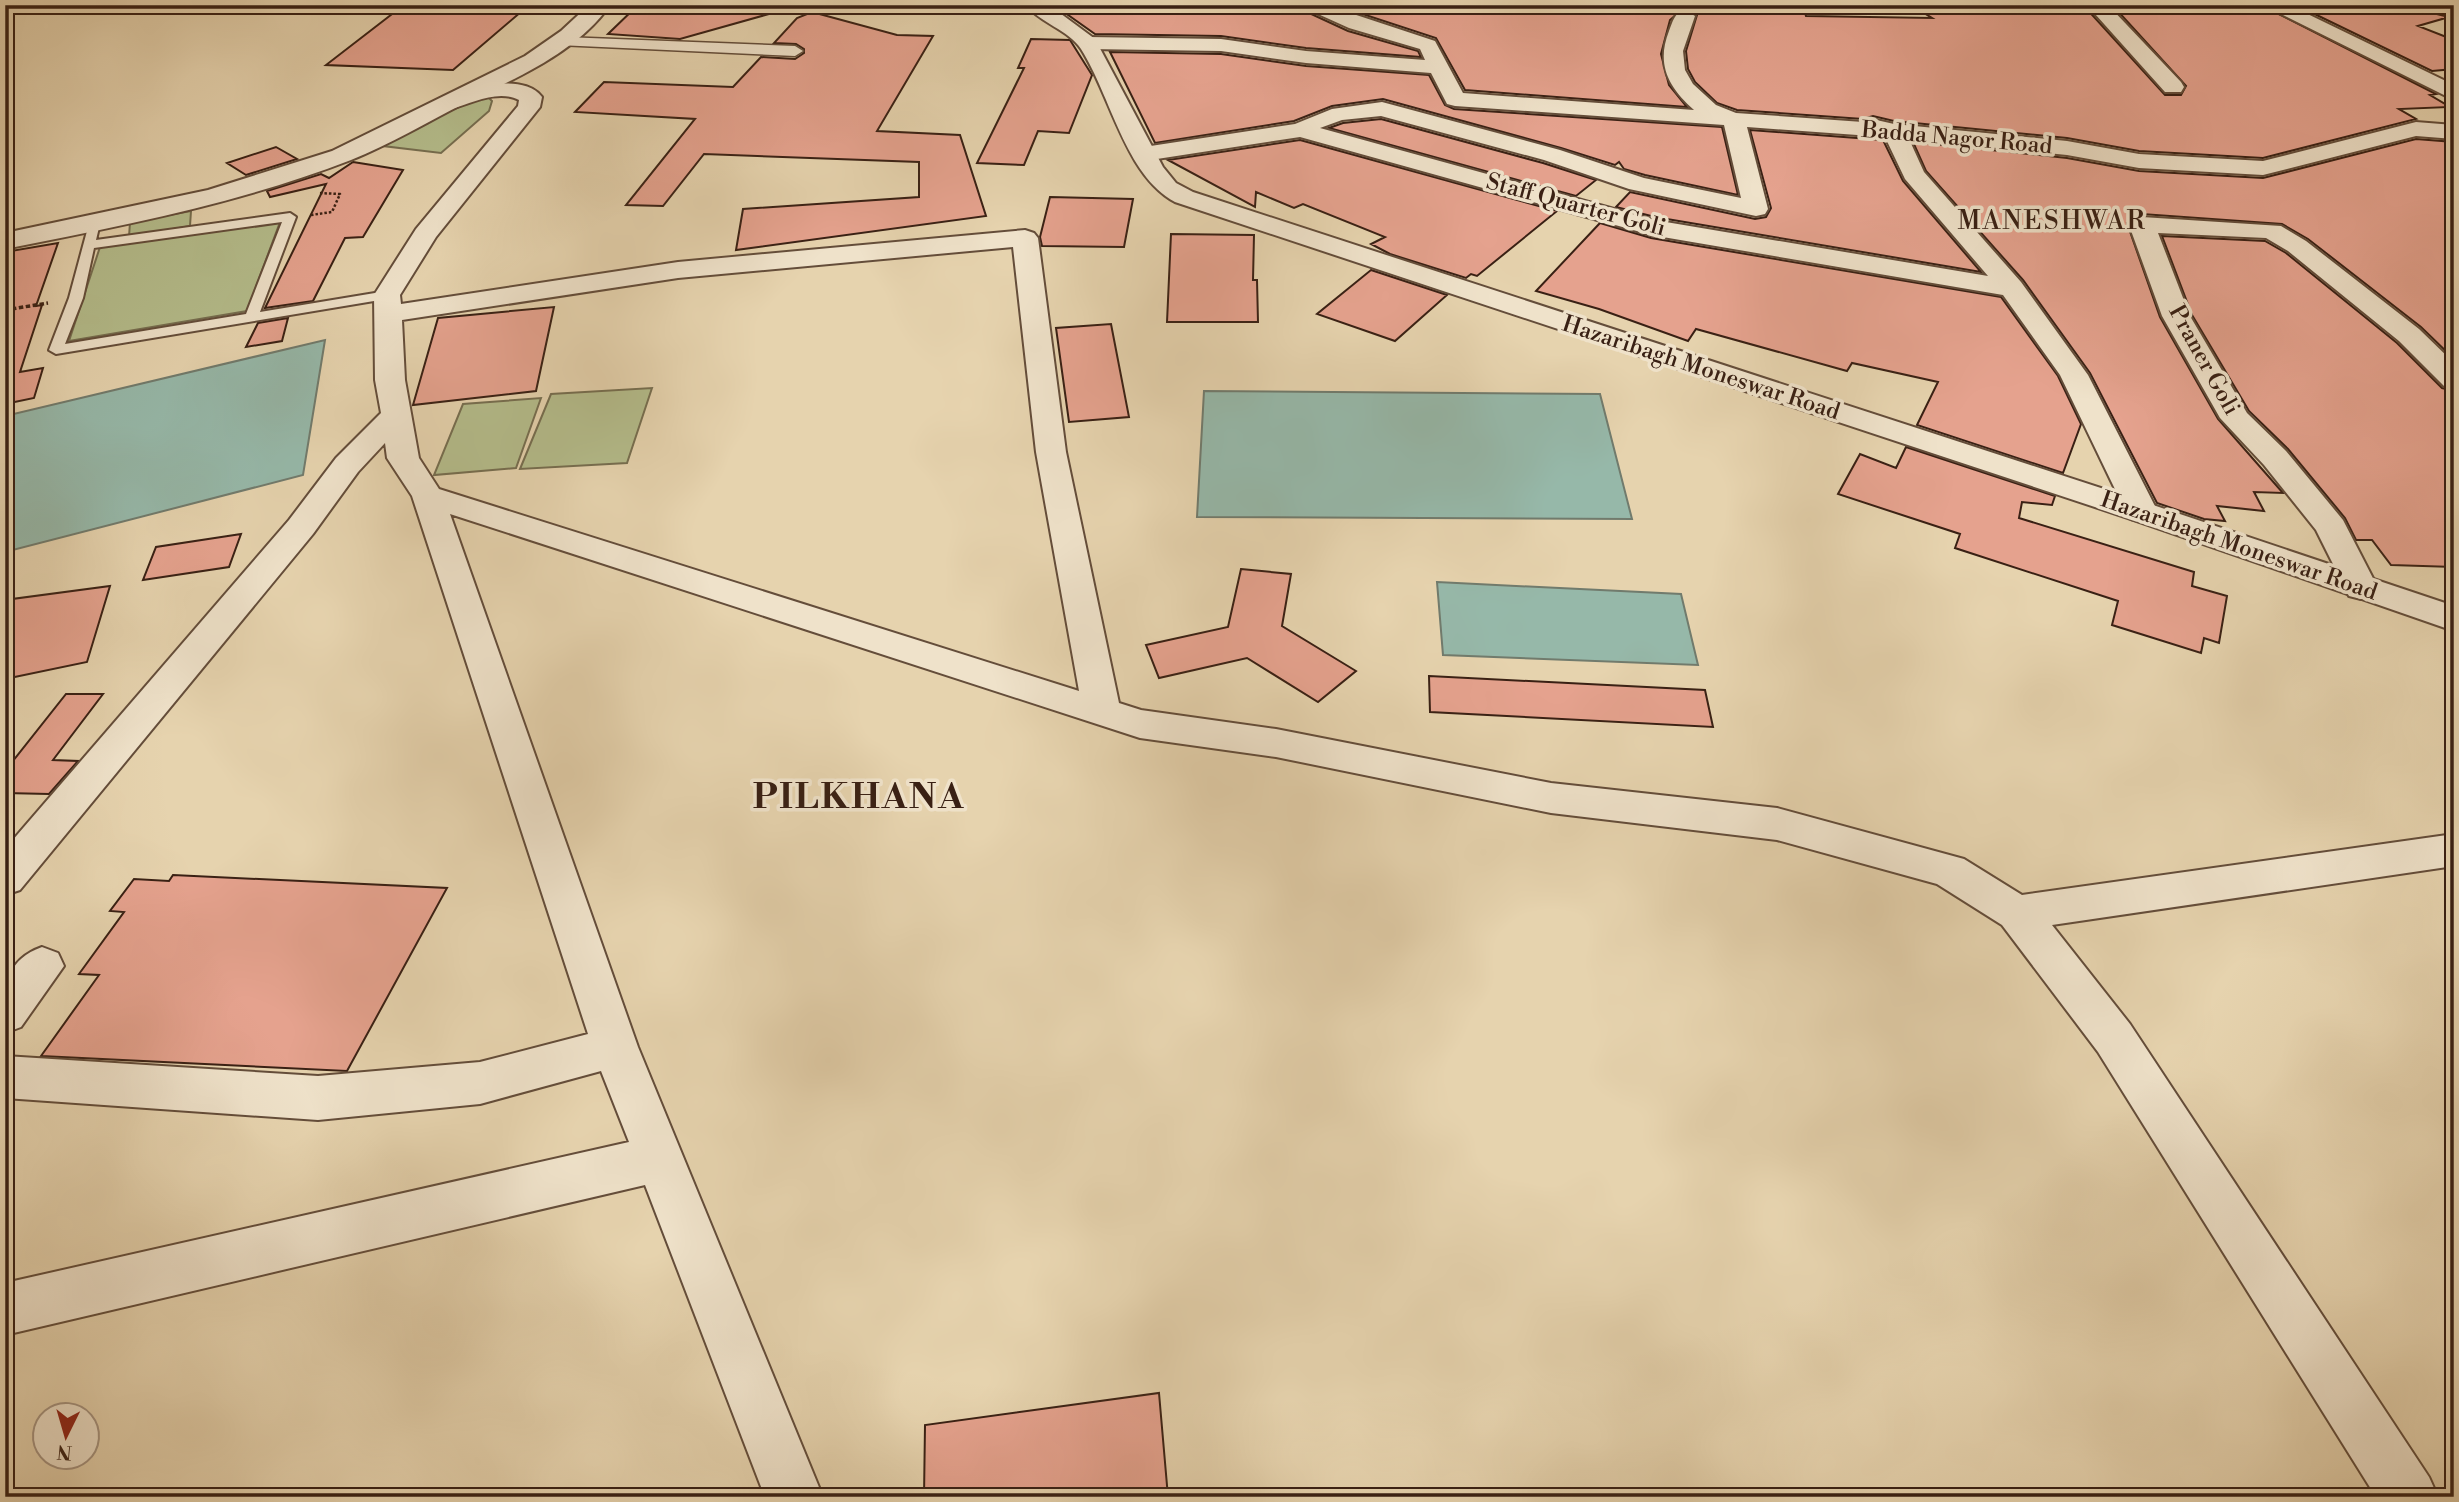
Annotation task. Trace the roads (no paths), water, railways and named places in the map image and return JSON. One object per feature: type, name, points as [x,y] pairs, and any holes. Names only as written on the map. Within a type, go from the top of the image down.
[{"type":"street","points":[[5,241],[92,234],[340,156],[401,129],[518,69],[564,42],[600,5]]},
{"type":"street","name":"Hazaribagh Moneswar Road","points":[[1036,5],[1088,43],[1144,154],[1167,188],[1184,197],[2141,512],[2454,619]]},
{"type":"street","points":[[1088,43],[1221,45],[1306,57],[1437,67],[1428,45],[1356,24],[1308,5]]},
{"type":"street","points":[[2097,5],[2173,87]]},
{"type":"street","points":[[2273,5],[2454,94]]},
{"type":"street","points":[[2435,5],[2454,10]]},
{"type":"street","points":[[1301,130],[1317,119],[1355,110],[1382,108],[1552,155],[1631,182],[1756,209],[1734,119],[1713,114],[1678,83],[1671,60],[1685,16]]},
{"type":"street","points":[[564,42],[795,51]]},
{"type":"street","name":"Badda Nagor Road","points":[[1437,67],[1455,99],[1894,131],[2067,148],[2139,161],[2263,168],[2416,129],[2454,132]]},
{"type":"street","points":[[450,102],[483,92],[506,90],[524,92],[531,97],[529,107],[425,234],[387,304],[390,380],[403,457],[428,496],[615,1046],[794,1497]]},
{"type":"street","points":[[1867,125],[1894,131],[1913,174],[2012,288],[2074,374],[2141,512]]},
{"type":"street","name":"Staff Quarter Goli","points":[[1144,154],[1301,130],[1651,227],[1779,251],[2012,288]]},
{"type":"street","name":"Praner Goli","points":[[2361,588],[2331,527],[2275,458],[2235,418],[2176,316],[2142,225],[2272,231],[2297,246],[2409,335],[2454,380]]},
{"type":"street","points":[[387,304],[678,270],[1025,238],[1051,452],[1102,712]]},
{"type":"street","points":[[5,878],[301,527],[347,465],[396,415]]},
{"type":"street","points":[[428,496],[1140,724],[1276,743],[1551,797],[1777,824],[1950,871],[2017,913],[2114,1038],[2409,1497]]},
{"type":"street","points":[[2017,913],[2454,850]]},
{"type":"street","points":[[5,1013],[42,966]]},
{"type":"street","points":[[5,1077],[318,1098],[481,1083],[615,1046]]},
{"type":"street","points":[[5,1309],[660,1158]]},
{"type":"lane","points":[[252,316],[290,217],[92,234],[76,298],[56,350],[252,316],[387,304]]},
{"type":"district","name":"MANESHWAR","points":[[2052,221]]},
{"type":"district","name":"PILKHANA","points":[[859,797]]}]
